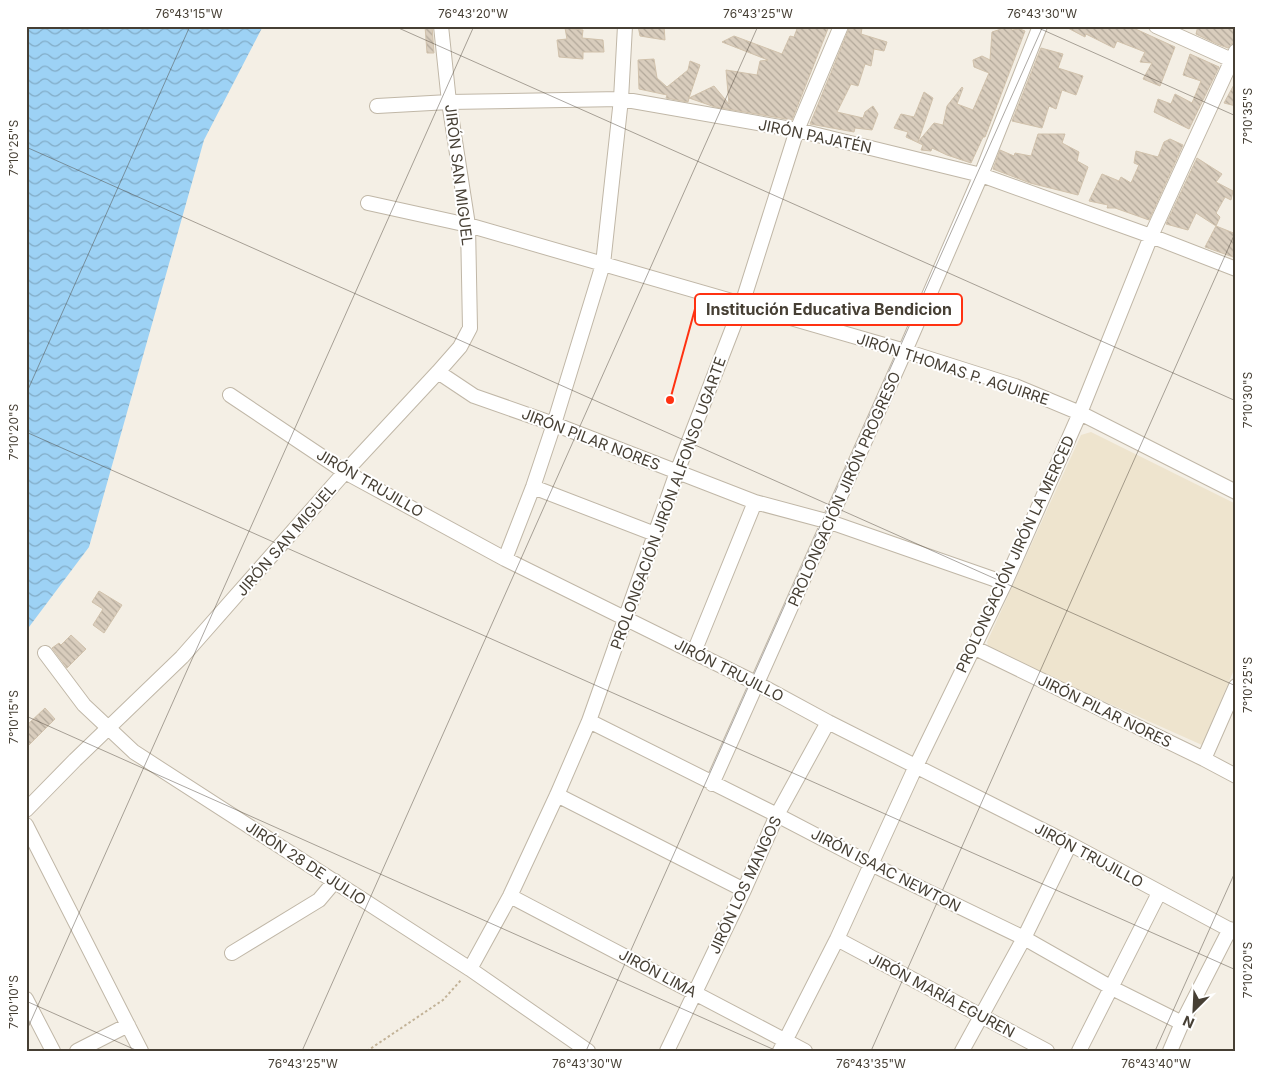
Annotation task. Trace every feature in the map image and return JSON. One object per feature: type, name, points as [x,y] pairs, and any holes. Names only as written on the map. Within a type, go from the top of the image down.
[{"type":"street","name":"JIRÓN SAN MIGUEL","points":[[26,810],[182,657],[345,472],[460,347],[470,328],[468,225],[449,102],[441,26]]},
{"type":"street","points":[[505,559],[554,424],[603,264],[621,99],[625,26]]},
{"type":"street","name":"PROLONGACIÓN JIRÓN ALFONSO UGARTE","points":[[470,969],[510,896],[589,722],[677,472],[742,304],[797,130],[841,26]]},
{"type":"street","name":"PROLONGACIÓN JIRÓN PROGRESO","points":[[712,784],[905,351],[981,175],[1040,26]]},
{"type":"street","points":[[1156,26],[1234,58]]},
{"type":"street","name":"PROLONGACIÓN JIRÓN LA MERCED","points":[[782,1046],[838,939],[916,766],[1005,583],[1080,413],[1151,236],[1234,58]]},
{"type":"street","name":"JIRÓN PAJATÉN","points":[[377,106],[449,102],[621,99],[797,130],[981,175],[1151,236],[1236,269]]},
{"type":"street","name":"JIRÓN THOMAS P. AGUIRRE","points":[[368,203],[468,225],[905,351],[1015,386],[1080,413],[1236,492]]},
{"type":"street","name":"JIRÓN PILAR NORES","points":[[438,372],[474,396],[554,424],[755,502],[830,522],[1005,583]]},
{"type":"street","name":"JIRÓN TRUJILLO","points":[[230,395],[345,472],[505,559],[758,684],[828,722],[1070,844],[1233,931]]},
{"type":"street","points":[[532,487],[655,534]]},
{"type":"street","points":[[694,652],[755,502]]},
{"type":"street","name":"JIRÓN PILAR NORES","points":[[973,647],[1236,776]]},
{"type":"street","name":"JIRÓN 28 DE JULIO","points":[[45,654],[84,704],[134,752],[470,969],[588,1051]]},
{"type":"street","points":[[1204,759],[1236,686]]},
{"type":"street","name":"JIRÓN ISAAC NEWTON","points":[[589,722],[871,864],[1024,938],[1112,988],[1182,1023]]},
{"type":"street","name":"JIRÓN LOS MANGOS","points":[[667,1051],[744,890],[777,815],[828,722]]},
{"type":"street","points":[[557,794],[744,890]]},
{"type":"street","points":[[26,825],[140,1051]]},
{"type":"street","points":[[962,1051],[1024,938],[1070,844]]},
{"type":"street","points":[[232,953],[319,900],[335,881]]},
{"type":"street","points":[[1079,1051],[1159,893]]},
{"type":"street","name":"JIRÓN LIMA","points":[[510,896],[694,992],[782,1046],[805,1051]]},
{"type":"street","points":[[1170,1051],[1182,1023],[1233,931]]},
{"type":"street","name":"JIRÓN MARÍA EGUREN","points":[[838,939],[1046,1051]]},
{"type":"street","points":[[26,999],[53,1051]]},
{"type":"street","points":[[77,1051],[128,1025]]},
{"type":"path","points":[[366,1051],[442,1000],[470,969]]},
{"type":"shaded area","points":[[1091,432],[1236,504],[1236,665],[1202,745],[989,650],[987,642],[1081,435]]},
{"type":"water","points":[[26,26],[263,26],[204,140],[89,547],[26,631]]},
{"type":"building","points":[[425,26],[432,26],[434,53],[427,53]]},
{"type":"building","points":[[638,26],[664,26],[665,40],[640,36]]},
{"type":"building","points":[[798,26],[829,26],[792,120],[715,107],[689,98],[714,86],[729,104],[726,70],[757,75],[760,61],[768,60],[722,42],[734,36],[782,54],[790,36],[794,37]]},
{"type":"building","points":[[850,26],[862,28],[861,34],[887,42],[884,51],[874,49],[871,66],[865,64],[858,86],[851,84],[837,112],[863,118],[865,112],[873,106],[878,114],[872,130],[855,128],[854,132],[810,124]]},
{"type":"building","points":[[1001,26],[1008,26],[1012,30],[1020,29],[1025,31],[985,137],[983,137],[971,163],[932,148],[931,151],[921,150],[923,145],[906,137],[908,132],[894,128],[901,114],[914,117],[924,92],[933,98],[918,142],[934,123],[943,125],[947,106],[962,87],[957,104],[973,110],[989,73],[974,67],[973,60],[982,56],[990,60],[992,32],[1001,29]]},
{"type":"building","points":[[1064,26],[1129,26],[1175,47],[1160,86],[1143,79],[1152,63],[1140,62],[1145,52],[1117,41],[1114,48],[1086,34],[1085,37]]},
{"type":"building","points":[[1198,26],[1236,26],[1236,42],[1228,48],[1217,44],[1196,34]]},
{"type":"building","points":[[565,28],[583,30],[582,38],[603,40],[604,52],[583,52],[583,59],[559,57],[557,40],[567,39]]},
{"type":"building","points":[[1041,48],[1063,54],[1058,68],[1083,76],[1076,95],[1062,90],[1056,109],[1049,106],[1042,128],[1012,121]]},
{"type":"building","points":[[1190,54],[1219,67],[1189,129],[1154,112],[1158,99],[1171,104],[1175,94],[1192,103],[1201,81],[1183,75]]},
{"type":"building","points":[[654,59],[657,78],[667,87],[688,70],[690,61],[700,65],[688,102],[666,98],[667,95],[639,89],[638,60]]},
{"type":"building","points":[[1236,81],[1236,106],[1224,103]]},
{"type":"building","points":[[1038,134],[1065,134],[1062,143],[1079,152],[1077,161],[1088,167],[1078,195],[1030,183],[993,169],[1000,150],[1014,156],[1015,153],[1031,156]]},
{"type":"building","points":[[1170,139],[1183,145],[1149,220],[1115,208],[1107,208],[1108,205],[1089,201],[1102,174],[1119,181],[1121,177],[1131,183],[1139,165],[1134,163],[1136,151],[1158,157],[1164,142]]},
{"type":"building","points":[[1197,158],[1222,174],[1216,182],[1233,191],[1231,200],[1225,197],[1216,213],[1220,217],[1216,226],[1196,213],[1188,230],[1166,224]]},
{"type":"building","points":[[1216,226],[1236,234],[1236,258],[1205,247]]},
{"type":"building","points":[[99,591],[122,605],[104,633],[93,625],[103,609],[92,602]]},
{"type":"building","points":[[71,635],[86,649],[67,668],[52,648],[59,643],[61,645]]},
{"type":"building","points":[[45,708],[55,719],[26,748],[26,726]]},
{"type":"place","name":"Institución Educativa Bendicion","points":[[670,400]]}]
